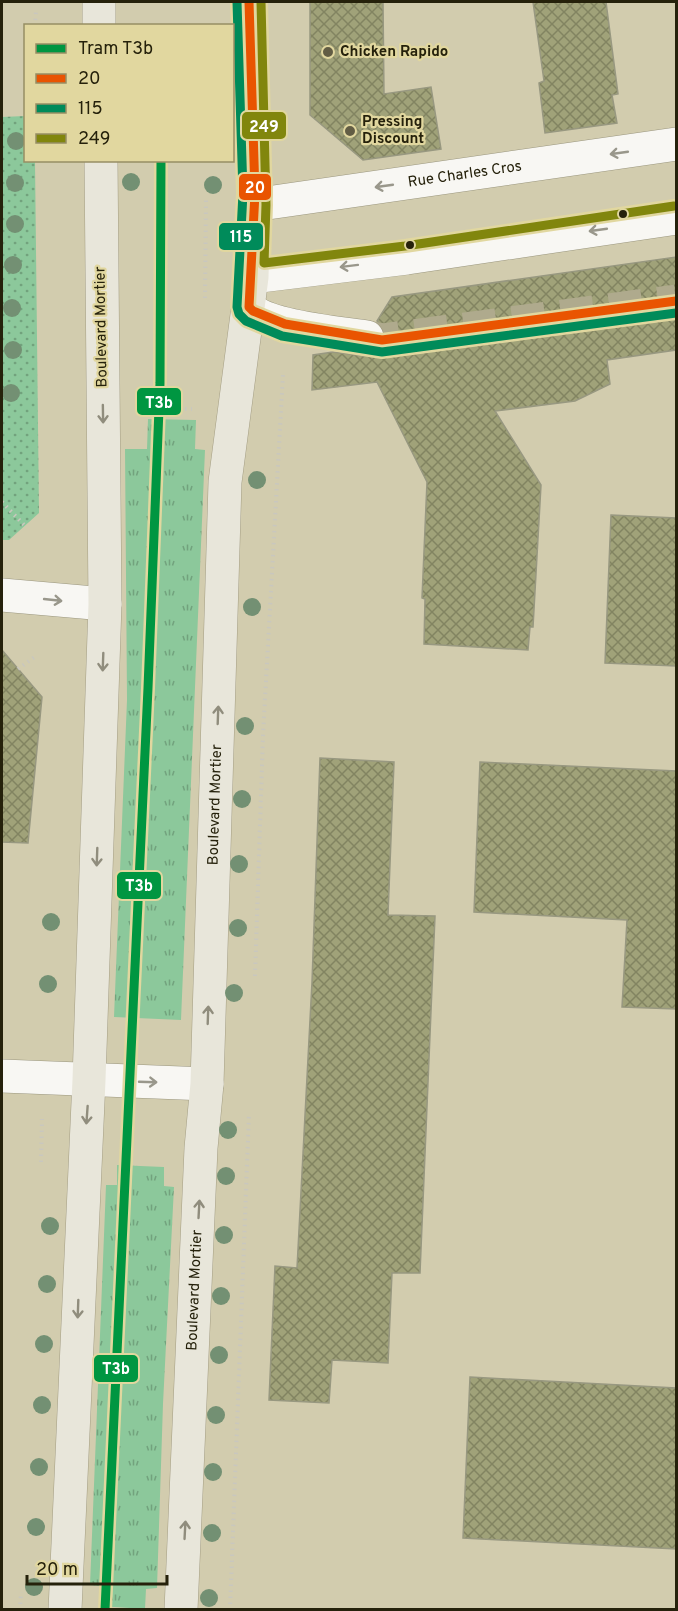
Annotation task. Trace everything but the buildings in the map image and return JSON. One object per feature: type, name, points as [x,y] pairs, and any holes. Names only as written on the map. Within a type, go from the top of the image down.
[{"type":"main road","points":[[99,2],[99,24]]},
{"type":"main road","name":"Boulevard Mortier","points":[[181,1610],[201,1148],[207,1084],[225,482],[251,292],[254,205],[249,2]]},
{"type":"main road","name":"Boulevard Mortier","points":[[65,1610],[89,1080],[105,603],[100,162]]},
{"type":"street","name":"Rue Charles Cros","points":[[254,205],[676,144]]},
{"type":"street","points":[[367,337],[285,324],[253,311],[251,292],[407,258],[676,218]]},
{"type":"street","points":[[2,595],[105,603]]},
{"type":"street","points":[[2,1077],[207,1084]]},
{"type":"path","points":[[35,24],[36,10]]},
{"type":"path","points":[[205,302],[206,197]]},
{"type":"path","points":[[254,982],[263,735],[282,421],[285,324]]},
{"type":"path","points":[[144,409],[195,409]]},
{"type":"path","points":[[2,502],[25,526]]},
{"type":"path","points":[[18,669],[36,656]]},
{"type":"path","points":[[230,1610],[249,1107]]},
{"type":"green space","points":[[24,116],[24,162],[35,162],[39,513],[9,540],[2,540],[2,117]]},
{"type":"green space","points":[[148,419],[196,420],[195,449],[205,450],[181,1020],[114,1017],[127,700],[125,449],[147,449]]},
{"type":"green space","points":[[117,1165],[164,1167],[164,1186],[174,1187],[157,1588],[146,1589],[145,1609],[99,1606],[100,1586],[90,1585],[106,1185],[117,1185]]},
{"type":"tunnel","points":[[367,337],[382,340],[676,301]]},
{"type":"tram line","name":"T3b","points":[[105,1610],[160,383],[161,162]]},
{"type":"transit line","name":"115","points":[[237,2],[243,193],[237,307],[239,314],[246,321],[282,336],[382,352],[676,313]]},
{"type":"transit line","name":"20","points":[[249,2],[255,193],[249,307],[253,311],[285,324],[382,340],[676,301]]},
{"type":"transit line","name":"249","points":[[261,2],[266,205],[264,263],[405,246],[674,206]]},
{"type":"place","name":"Chicken Rapido","points":[[328,52]]},
{"type":"place","name":"Pressing Discount","points":[[350,131]]}]
